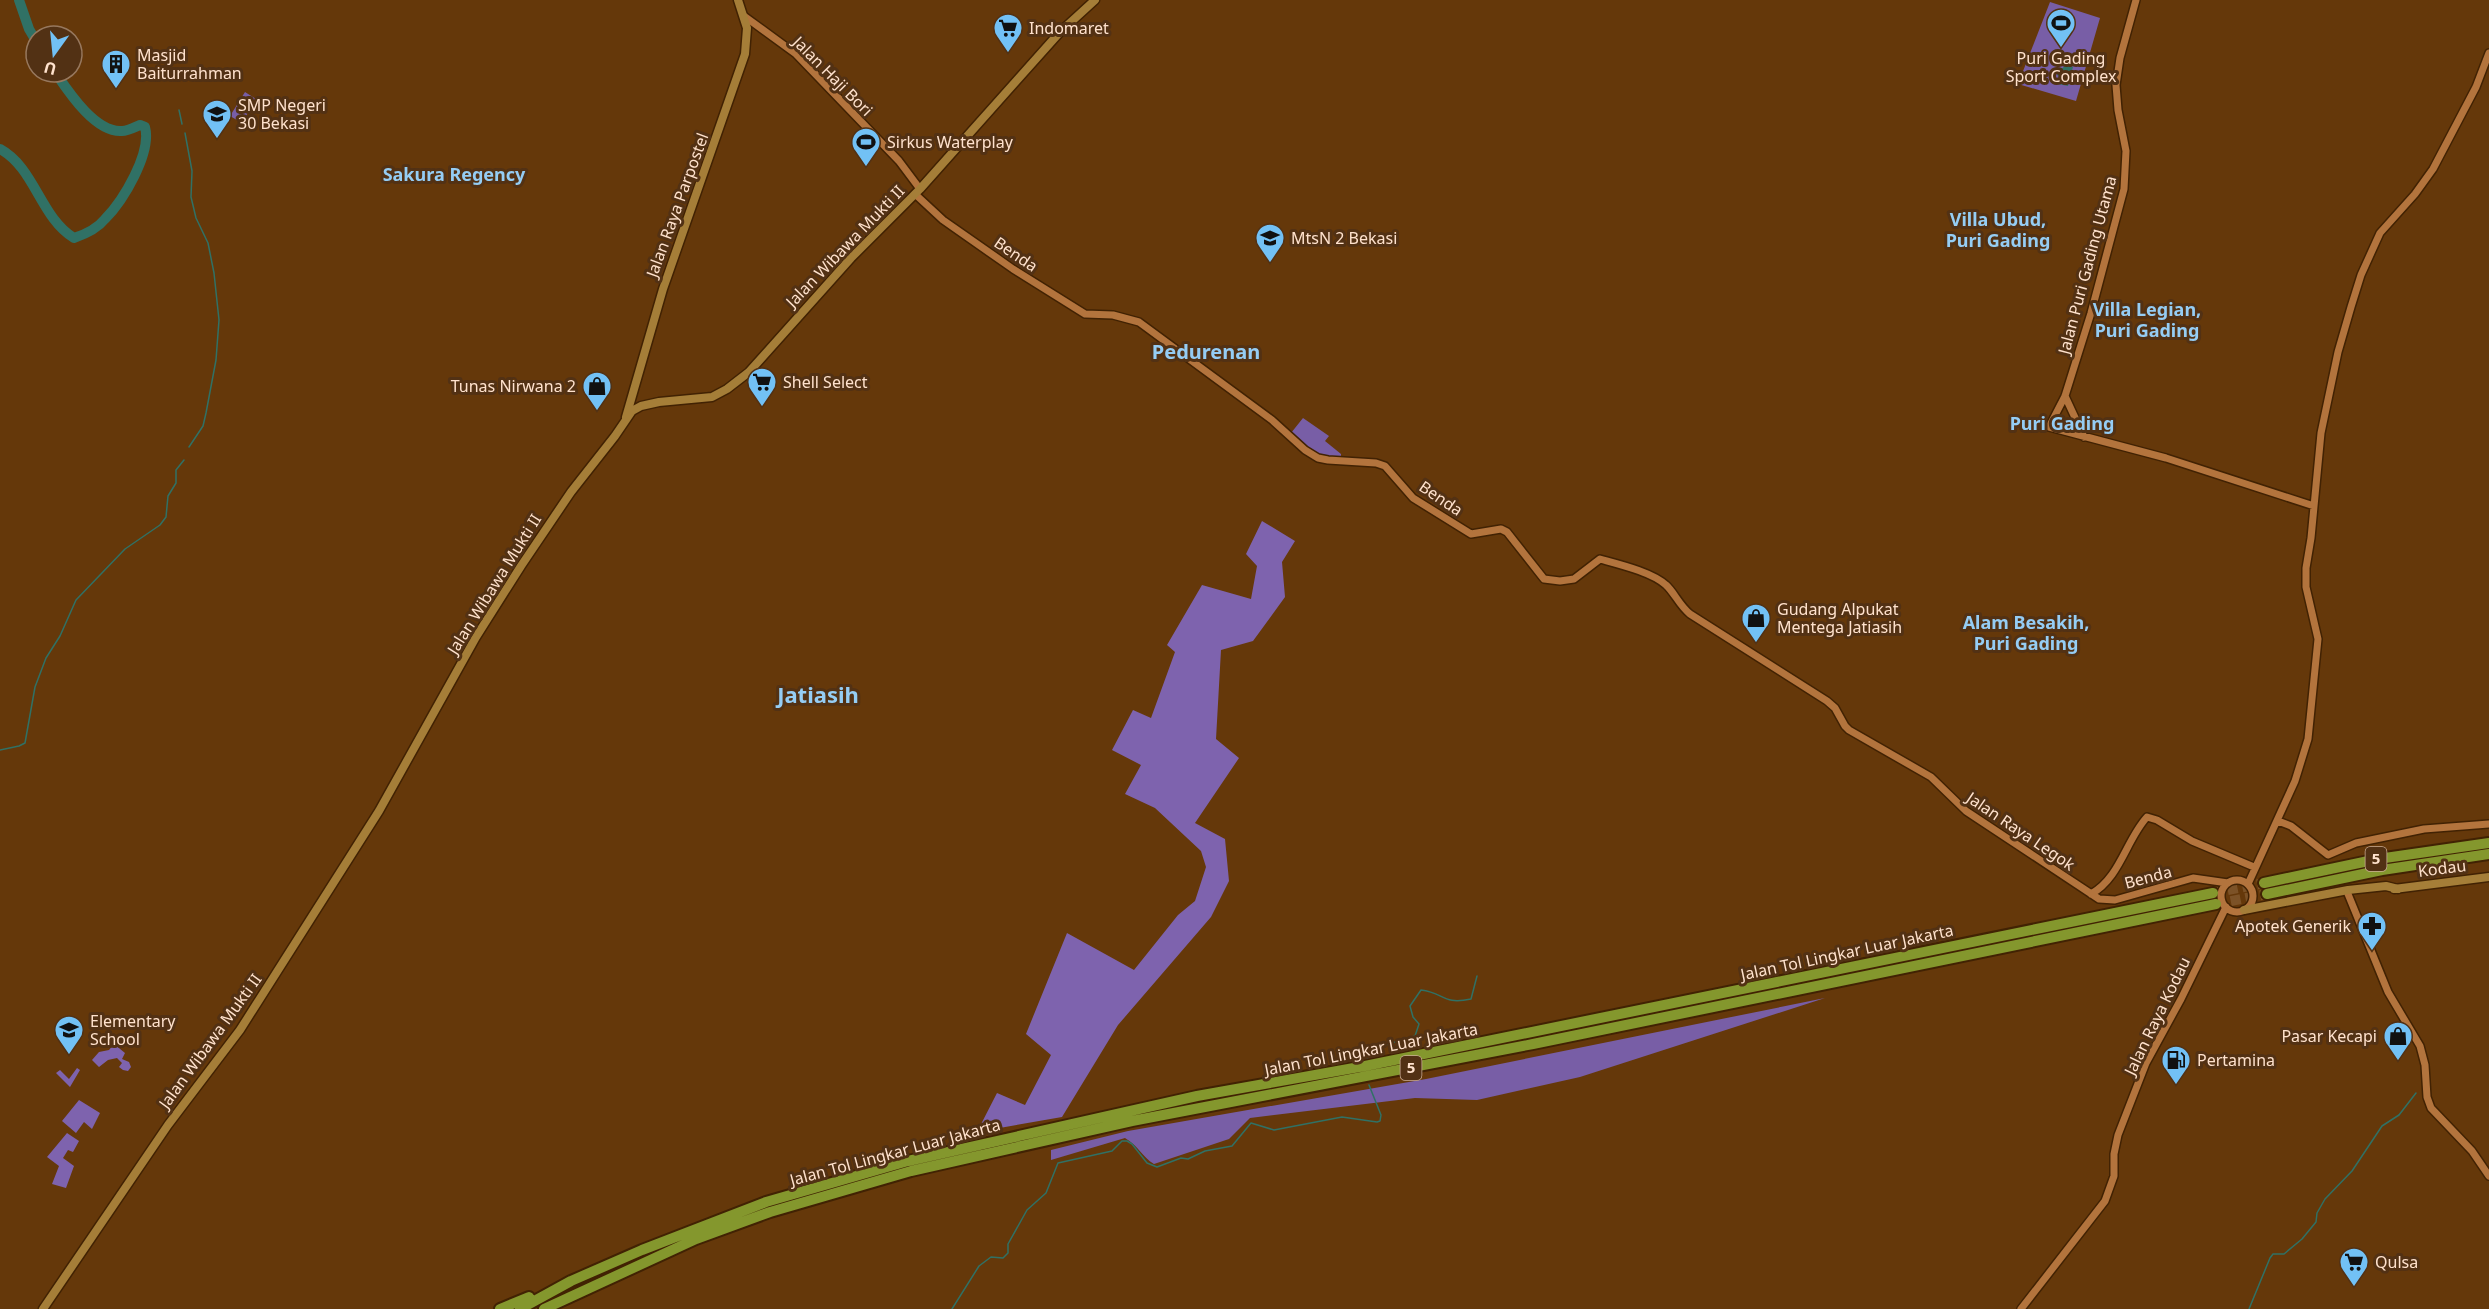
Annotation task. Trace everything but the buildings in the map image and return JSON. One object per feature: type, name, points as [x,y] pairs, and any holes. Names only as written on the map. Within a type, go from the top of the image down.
[{"type":"highway","name":"5","points":[[2489,843],[2378,859],[2265,889],[2489,854]]},
{"type":"highway","name":"Jalan Tol Lingkar Luar Jakarta","points":[[520,1309],[572,1281],[642,1250],[766,1202],[908,1161],[1175,1101],[1365,1066],[2219,898]]},
{"type":"highway","name":"Jalan Tol Lingkar Luar Jakarta","points":[[544,1309],[696,1239],[770,1212],[911,1171],[1132,1121],[1533,1044],[2219,898]]},
{"type":"highway","points":[[500,1309],[572,1281]]},
{"type":"highway","points":[[557,1309],[590,1286]]},
{"type":"main road","name":"Jalan Raya Parpostel","points":[[625,420],[663,289],[746,54],[744,16],[738,0]]},
{"type":"main road","name":"Jalan Wibawa Mukti II","points":[[43,1309],[168,1125],[240,1030],[379,811],[476,637],[571,492],[632,411],[641,406],[659,402],[704,399],[720,394],[756,365],[846,264],[918,191],[1060,32],[1095,0]]},
{"type":"main road","name":"Kodau","points":[[2335,894],[2398,889],[2489,877]]},
{"type":"main road","name":"Kodau","points":[[2239,910],[2348,890],[2376,887],[2398,889]]},
{"type":"main road","points":[[2252,898],[2264,906]]},
{"type":"street","name":"Jalan Puri Gading Utama","points":[[2084,437],[2049,427],[2065,396],[2091,313],[2124,189],[2126,151],[2116,85],[2120,58],[2136,0]]},
{"type":"street","name":"Jalan Haji Bori","points":[[744,16],[796,54],[899,161],[918,191]]},
{"type":"street","points":[[2248,884],[2278,821],[2308,739],[2318,639],[2305,579],[2321,433],[2338,352],[2361,275],[2384,226],[2415,194],[2438,160],[2476,87],[2489,52]]},
{"type":"street","name":"Benda","points":[[918,191],[943,220],[1013,269],[1085,314],[1113,315],[1139,322],[1272,420],[1305,450],[1318,458],[1385,466],[1413,498],[1471,534],[1501,530],[1507,532],[1544,579],[1560,582],[1574,579],[1600,559],[1656,579],[1667,585],[1679,605],[1690,614],[1827,701]]},
{"type":"street","points":[[2065,396],[2084,437],[2166,458],[2314,506]]},
{"type":"street","name":"Jalan Raya Legok","points":[[1827,701],[1835,708],[1849,730],[1931,777],[1966,811],[2091,894]]},
{"type":"street","points":[[2091,894],[2098,891],[2112,875],[2147,817],[2254,868]]},
{"type":"street","points":[[2278,821],[2291,826],[2328,855],[2356,843],[2424,829],[2489,824]]},
{"type":"street","points":[[2219,898],[2228,883],[2240,880],[2254,868]]},
{"type":"street","name":"Benda","points":[[2091,894],[2105,901],[2193,878],[2228,883]]},
{"type":"street","points":[[2213,880],[2220,885],[2219,898]]},
{"type":"street","points":[[2219,898],[2239,910],[2252,898],[2252,891],[2248,884],[2240,880]]},
{"type":"street","points":[[2348,894],[2388,992],[2420,1046],[2425,1065],[2427,1097],[2431,1108],[2472,1150],[2489,1176]]},
{"type":"street","name":"Jalan Raya Kodau","points":[[2021,1309],[2105,1201],[2114,1176],[2114,1154],[2118,1135],[2146,1063],[2220,920],[2219,898]]},
{"type":"street","name":"Jalan Raya Kodau","points":[[2220,920],[2239,910]]},
{"type":"shaded area","name":"Puri Gading Sport Complex","points":[[2050,2],[2100,18],[2076,101],[2018,84]]},
{"type":"shaded area","points":[[245,92],[256,99],[242,123],[230,116]]},
{"type":"shaded area","points":[[1303,418],[1329,436],[1325,441],[1341,454],[1341,459],[1313,451],[1296,439],[1291,433]]},
{"type":"shaded area","points":[[1262,521],[1295,541],[1282,562],[1285,597],[1253,641],[1221,650],[1216,739],[1239,758],[1195,823],[1225,839],[1229,881],[1211,917],[1118,1025],[1062,1117],[977,1132],[997,1093],[1025,1105],[1051,1055],[1026,1034],[1067,933],[1134,970],[1178,915],[1195,901],[1206,867],[1201,851],[1155,808],[1125,794],[1141,765],[1112,750],[1133,710],[1151,718],[1175,652],[1167,645],[1202,585],[1251,599],[1257,566],[1246,554]]},
{"type":"shaded area","points":[[1825,998],[1580,1077],[1477,1100],[1415,1098],[1250,1118],[1229,1139],[1154,1164],[1125,1138],[1051,1160],[1051,1150],[1128,1131],[1426,1079]]},
{"type":"shaded area","points":[[114,1044],[125,1053],[122,1059],[129,1062],[131,1067],[128,1071],[119,1067],[122,1063],[117,1058],[108,1060],[99,1067],[92,1060],[99,1052],[109,1050]]},
{"type":"shaded area","points":[[77,1068],[80,1070],[70,1087],[56,1073],[60,1070],[69,1079]]},
{"type":"shaded area","points":[[79,1100],[100,1113],[92,1129],[84,1122],[76,1133],[62,1121]]},
{"type":"shaded area","points":[[67,1133],[79,1141],[73,1152],[68,1150],[63,1158],[74,1166],[66,1188],[52,1184],[59,1166],[47,1157]]},
{"type":"water","points":[[2065,64],[2073,67],[2068,86],[2058,84],[2059,78],[2056,72]]},
{"type":"waterway","points":[[19,0],[27,24]]},
{"type":"waterway","points":[[0,149],[22,168],[62,229],[74,238],[98,226],[120,201],[134,176],[144,150],[145,127],[140,125],[122,131],[112,130],[102,125],[83,109],[63,84]]},
{"type":"waterway","points":[[179,110],[182,124]]},
{"type":"waterway","points":[[185,133],[192,171],[191,197],[196,218],[208,243],[219,320],[216,360],[203,426],[189,447]]},
{"type":"waterway","points":[[0,750],[25,743],[35,687],[46,658],[60,636],[76,600],[125,549],[160,525],[166,517],[168,496],[176,483],[176,470],[184,460]]},
{"type":"waterway","points":[[1366,1060],[1376,1048],[1415,1036],[1419,1024],[1413,1017],[1410,1006],[1421,990],[1454,1001],[1471,999],[1477,976]]},
{"type":"waterway","points":[[952,1309],[979,1266],[991,1257],[1003,1258],[1008,1253],[1008,1244],[1027,1210],[1046,1193],[1058,1163],[1112,1151],[1122,1141],[1127,1141],[1147,1163],[1157,1167],[1181,1158],[1188,1159],[1205,1151],[1232,1146],[1251,1123],[1274,1130],[1342,1117],[1377,1122],[1380,1121],[1381,1115],[1369,1085]]},
{"type":"waterway","points":[[2249,1309],[2273,1254],[2284,1254],[2302,1239],[2316,1222],[2317,1213],[2325,1199],[2352,1171],[2382,1126],[2399,1115],[2416,1093]]},
{"type":"tunnel","points":[[2213,893],[2264,883]]},
{"type":"tunnel","points":[[2216,904],[2267,894]]},
{"type":"place","name":"Puri Gading Sport Complex","points":[[2061,48]]},
{"type":"place","name":"Indomaret","points":[[1008,54]]},
{"type":"place","name":"Masjid Baiturrahman","points":[[116,90]]},
{"type":"place","name":"SMP Negeri 30 Bekasi","points":[[217,140]]},
{"type":"place","name":"Sirkus Waterplay","points":[[866,168]]},
{"type":"place","name":"MtsN 2 Bekasi","points":[[1270,264]]},
{"type":"place","name":"Shell Select","points":[[762,408]]},
{"type":"place","name":"Tunas Nirwana 2","points":[[597,412]]},
{"type":"place","name":"Gudang Alpukat Mentega Jatiasih","points":[[1756,644]]},
{"type":"place","name":"Apotek Generik","points":[[2372,952]]},
{"type":"place","name":"Elementary School","points":[[69,1056]]},
{"type":"place","name":"Pasar Kecapi","points":[[2398,1062]]},
{"type":"place","name":"Pertamina","points":[[2176,1086]]},
{"type":"place","name":"Qulsa","points":[[2354,1288]]},
{"type":"district","name":"Sakura Regency","points":[[454,175]]},
{"type":"district","name":"Villa Ubud, Puri Gading","points":[[1998,230]]},
{"type":"district","name":"Villa Legian, Puri Gading","points":[[2147,320]]},
{"type":"district","name":"Pedurenan","points":[[1206,352]]},
{"type":"district","name":"Puri Gading","points":[[2062,424]]},
{"type":"district","name":"Alam Besakih, Puri Gading","points":[[2026,633]]},
{"type":"district","name":"Jatiasih","points":[[818,695]]}]
